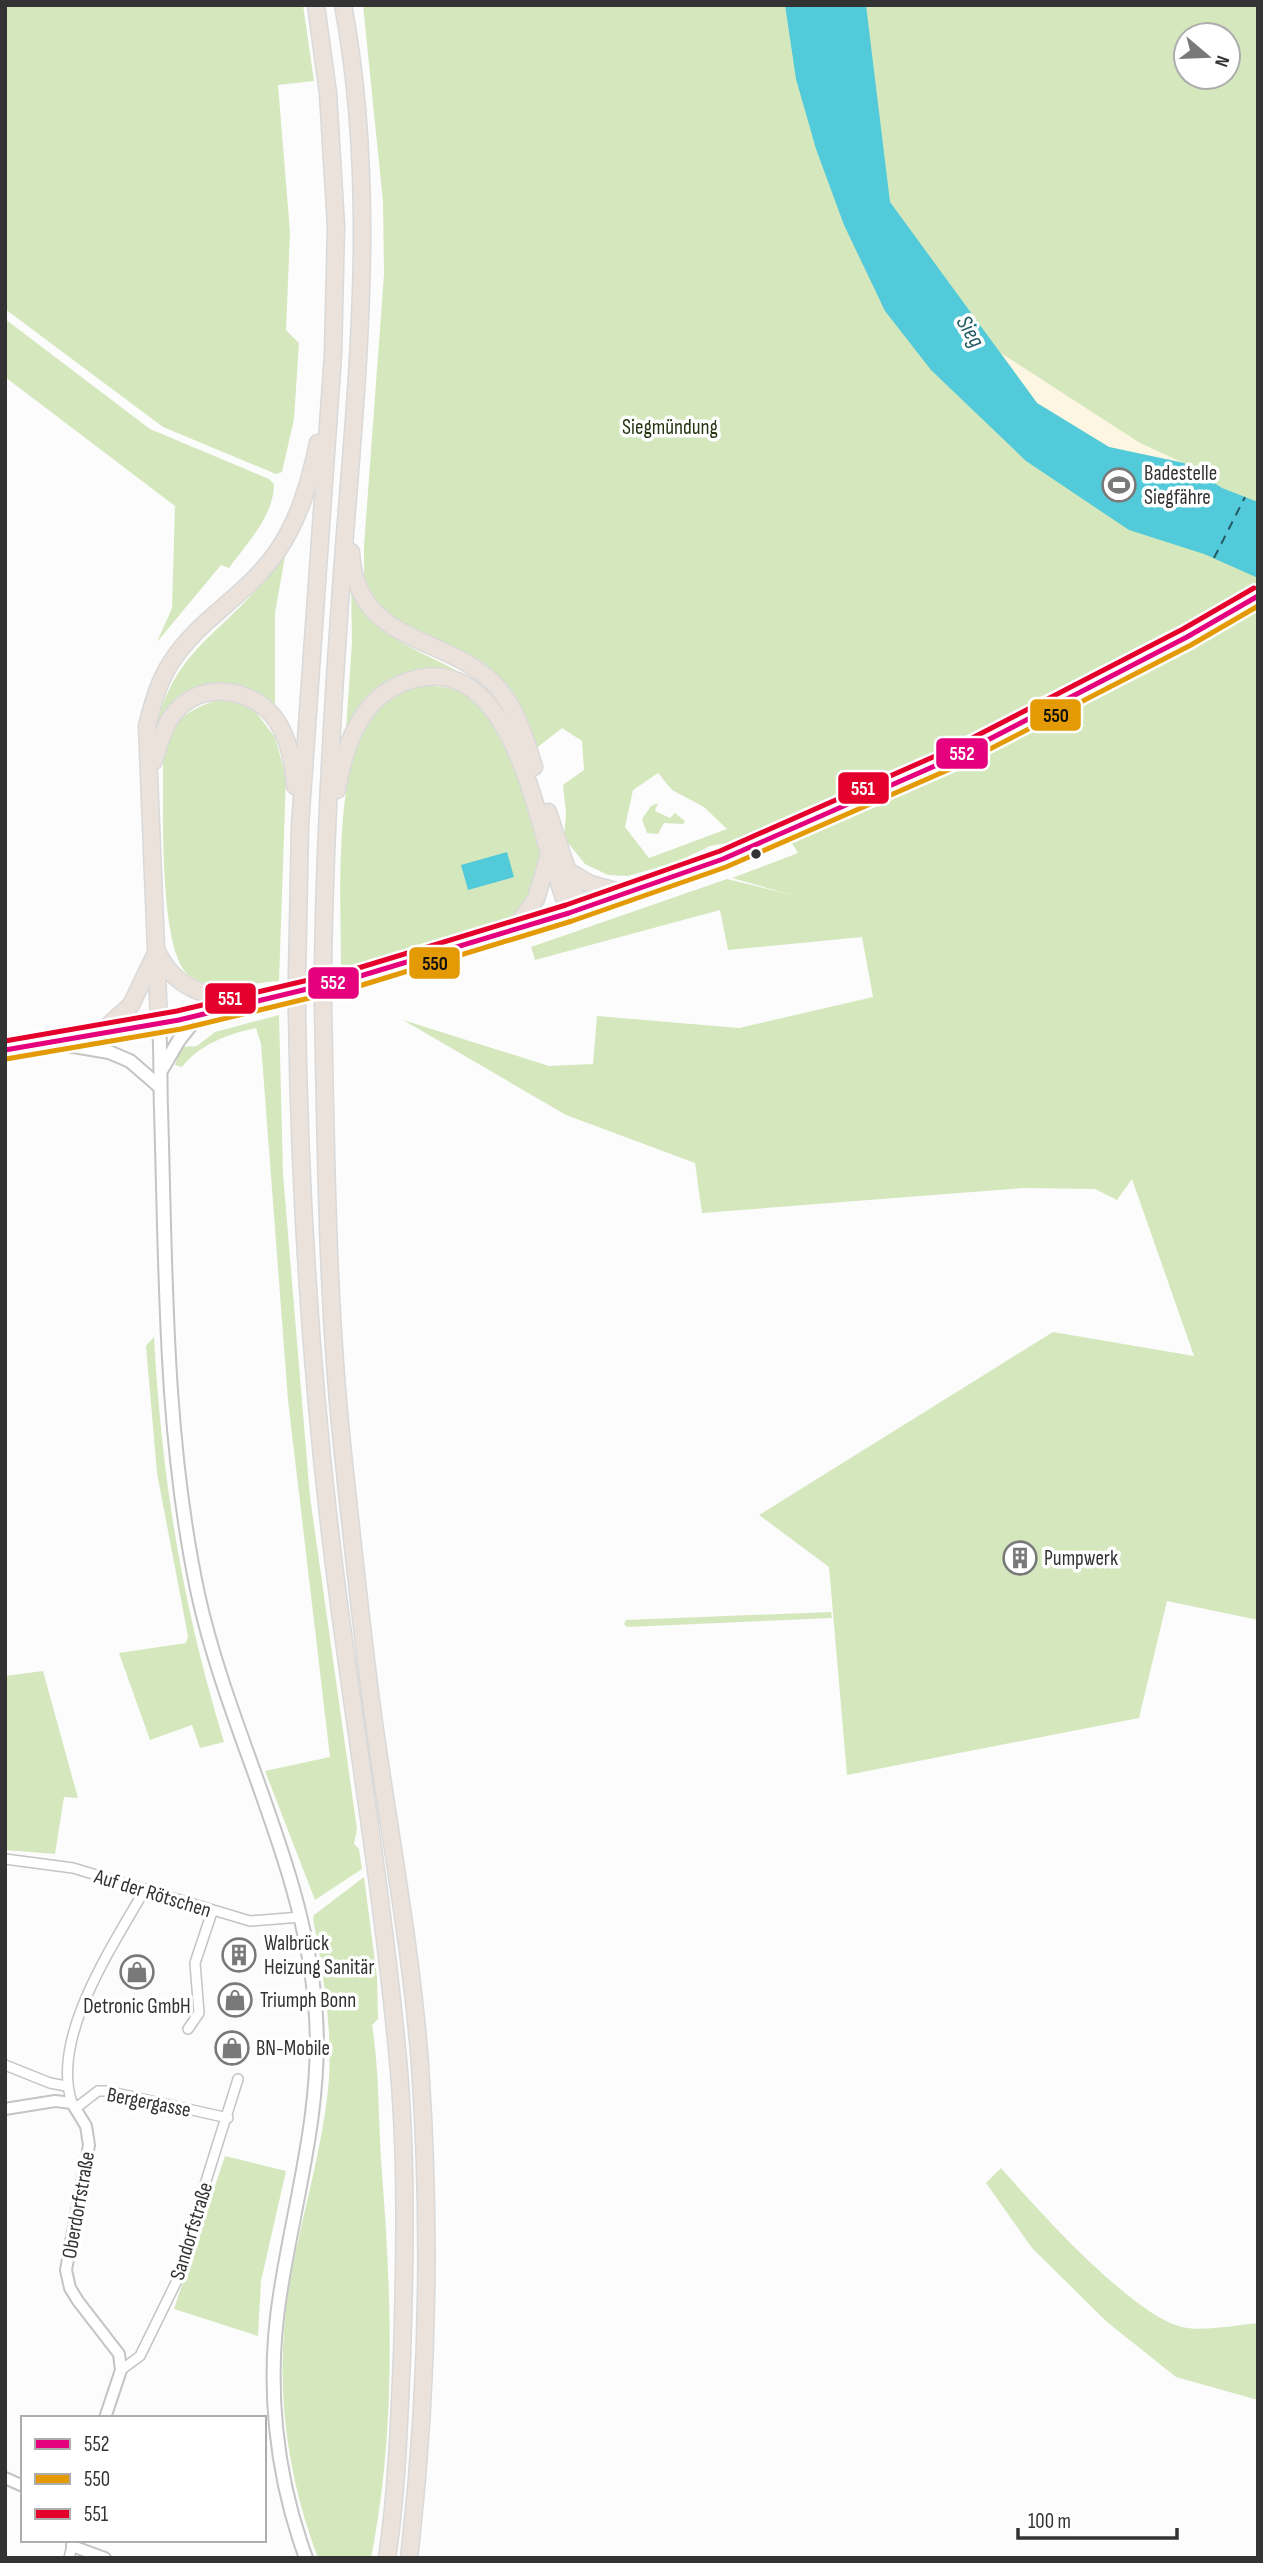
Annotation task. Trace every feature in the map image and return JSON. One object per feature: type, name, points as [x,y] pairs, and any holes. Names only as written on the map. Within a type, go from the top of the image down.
[{"type":"highway","points":[[316,5],[328,93],[336,226],[332,354],[300,826],[297,975],[299,1164],[310,1332],[338,1600],[384,1926],[399,2063],[404,2172],[404,2277],[399,2431],[387,2558]]},
{"type":"highway","points":[[343,5],[360,167],[360,341],[324,861],[323,1006],[327,1194],[341,1440],[371,1701],[405,1927],[420,2064],[426,2276],[420,2436],[409,2558]]},
{"type":"highway","points":[[159,1023],[147,726],[156,690],[172,660],[189,640],[250,585],[275,554],[293,523],[312,472],[332,354]]},
{"type":"highway","points":[[348,494],[352,568],[372,609],[391,627],[482,674],[499,690],[521,727],[568,871],[575,911]]},
{"type":"highway","points":[[324,861],[344,751],[360,720],[377,700],[399,685],[436,677],[473,691],[503,722],[522,759],[549,853],[575,911]]},
{"type":"highway","points":[[151,773],[162,734],[181,706],[205,692],[243,695],[272,716],[291,751],[300,826]]},
{"type":"highway","points":[[514,930],[536,899],[549,853]]},
{"type":"highway","points":[[568,871],[590,884],[623,893]]},
{"type":"highway","points":[[157,951],[165,969],[181,984],[199,994],[251,1002]]},
{"type":"highway","points":[[100,1033],[131,1005],[157,951]]},
{"type":"main road","points":[[5,1050],[198,1016],[357,977],[575,911],[773,839],[953,758],[1187,637],[1258,596]]},
{"type":"main road","points":[[160,1072],[178,1040],[198,1016]]},
{"type":"main road","points":[[159,1023],[170,1384],[184,1521],[216,1665],[301,1917],[316,2014],[317,2073],[311,2134],[279,2297],[273,2354],[274,2411],[281,2474],[306,2558]]},
{"type":"main road","points":[[52,1042],[109,1052],[130,1061],[160,1087]]},
{"type":"street","name":"Auf der Rötschen","points":[[5,1859],[73,1868],[212,1912],[250,1921],[301,1917]]},
{"type":"street","points":[[74,2106],[66,2086],[83,2000],[145,1889]]},
{"type":"street","points":[[188,2029],[199,2013],[195,1963],[212,1912]]},
{"type":"street","points":[[5,2065],[50,2083],[66,2086]]},
{"type":"street","name":"Sandorfstraße","points":[[121,2370],[140,2357],[184,2264],[191,2229],[228,2118],[238,2079]]},
{"type":"street","name":"Bergergasse","points":[[74,2106],[98,2091],[107,2091],[228,2118]]},
{"type":"street","points":[[5,2109],[55,2101],[74,2106]]},
{"type":"street","name":"Oberdorfstraße","points":[[74,2106],[86,2126],[89,2145],[66,2270],[70,2288],[78,2301],[119,2354],[121,2370]]},
{"type":"street","points":[[106,2416],[121,2370]]},
{"type":"street","points":[[5,2478],[21,2485]]},
{"type":"street","points":[[69,2558],[73,2543],[105,2558]]},
{"type":"green space","points":[[5,5],[303,5],[314,81],[278,85],[290,232],[286,330],[299,343],[294,419],[282,472],[276,474],[163,427],[5,309]]},
{"type":"green space","name":"Siegmündung","points":[[363,5],[1258,5],[1258,1620],[1167,1601],[1139,1718],[847,1775],[829,1567],[759,1515],[1053,1332],[1194,1356],[1132,1179],[1117,1200],[1095,1189],[1024,1188],[702,1213],[695,1163],[566,1115],[403,1020],[549,1066],[593,1064],[597,1016],[739,1028],[873,997],[862,937],[728,950],[720,910],[535,960],[531,947],[727,879],[792,895],[732,878],[798,853],[778,821],[733,842],[710,846],[677,862],[628,876],[608,875],[585,864],[564,838],[566,813],[563,785],[584,770],[582,741],[562,728],[534,750],[525,723],[434,640],[395,619],[374,599],[364,576],[364,546],[384,274],[383,202]],"holes":[[[658,773],[672,790],[704,807],[727,829],[649,858],[625,827],[633,790]]]},
{"type":"green space","points":[[5,319],[150,429],[269,479],[274,484],[270,507],[251,539],[229,568],[221,565],[157,642],[172,608],[175,506],[5,377]]},
{"type":"green space","points":[[286,551],[275,613],[275,711],[223,687],[157,723],[174,680],[185,664],[256,590]]},
{"type":"green space","points":[[351,585],[372,617],[390,635],[474,682],[445,673],[416,672],[402,675],[375,689],[363,700],[346,729],[352,642]]},
{"type":"green space","points":[[426,685],[468,694],[495,720],[531,812],[540,850],[538,879],[527,900],[512,919],[341,969],[341,846],[354,753],[369,721],[382,706],[398,695]]},
{"type":"green space","points":[[222,698],[254,710],[275,737],[286,777],[279,981],[221,986],[200,981],[190,976],[179,962],[172,938],[164,874],[163,758],[171,734],[182,718],[199,707]]},
{"type":"green space","points":[[658,803],[655,811],[670,818],[675,813],[685,821],[683,824],[664,823],[658,834],[647,833],[642,819],[651,806]]},
{"type":"green space","points":[[279,1015],[283,1174],[310,1497],[357,1829],[354,1844],[359,1849],[362,1869],[315,1900],[265,1771],[330,1757],[288,1400],[261,1044],[256,1028],[215,1041],[197,1052],[182,1067],[175,1065],[181,1047],[197,1046],[215,1032]]},
{"type":"green space","points":[[154,1337],[162,1442],[176,1542],[196,1641],[224,1742],[200,1748],[192,1725],[150,1740],[119,1653],[186,1643],[188,1636],[157,1473],[146,1346]]},
{"type":"green space","points":[[831,1612],[832,1618],[627,1627],[624,1624],[626,1620]]},
{"type":"green space","points":[[43,1671],[78,1798],[64,1797],[55,1854],[5,1850],[5,1676]]},
{"type":"green space","points":[[364,1877],[377,1977],[378,2019],[372,2025],[378,2081],[390,2318],[385,2463],[371,2558],[318,2558],[296,2488],[289,2452],[283,2344],[292,2271],[318,2151],[329,2078],[328,2018],[313,1919],[314,1915]]},
{"type":"green space","points":[[225,2156],[286,2171],[261,2281],[258,2336],[174,2309]]},
{"type":"green space","points":[[1001,2168],[1086,2258],[1138,2303],[1161,2318],[1190,2328],[1258,2323],[1258,2400],[1176,2377],[1107,2322],[1032,2248],[986,2183]]},
{"type":"sand","points":[[1001,353],[1140,443],[1184,463],[1109,447],[1037,403]]},
{"type":"water","name":"Sieg","points":[[785,5],[866,5],[890,202],[1037,403],[1109,447],[1184,463],[1222,488],[1258,502],[1258,578],[1204,554],[1129,530],[1026,461],[931,370],[885,311],[844,225],[816,149],[796,79]]},
{"type":"water","points":[[507,852],[514,877],[468,890],[461,865]]},
{"type":"ferry route","points":[[1214,558],[1245,497]]},
{"type":"transit line","name":"551","points":[[5,1041],[177,1011],[355,969],[566,905],[720,851],[949,750],[1183,629],[1254,588]]},
{"type":"transit line","name":"552","points":[[5,1050],[179,1020],[357,977],[569,913],[723,859],[953,758],[1187,637],[1258,596]]},
{"type":"transit line","name":"550","points":[[6,1059],[181,1029],[359,986],[572,921],[726,867],[957,766],[1191,645],[1258,606]]},
{"type":"place","name":"Badestelle Siegfähre","points":[[1119,485]]},
{"type":"place","name":"Pumpwerk","points":[[1020,1558]]},
{"type":"place","name":"Walbrück Heizung Sanitär","points":[[239,1955]]},
{"type":"place","name":"Detronic GmbH","points":[[137,1972]]},
{"type":"place","name":"Triumph Bonn","points":[[235,2000]]},
{"type":"place","name":"BN-Mobile","points":[[232,2048]]}]
